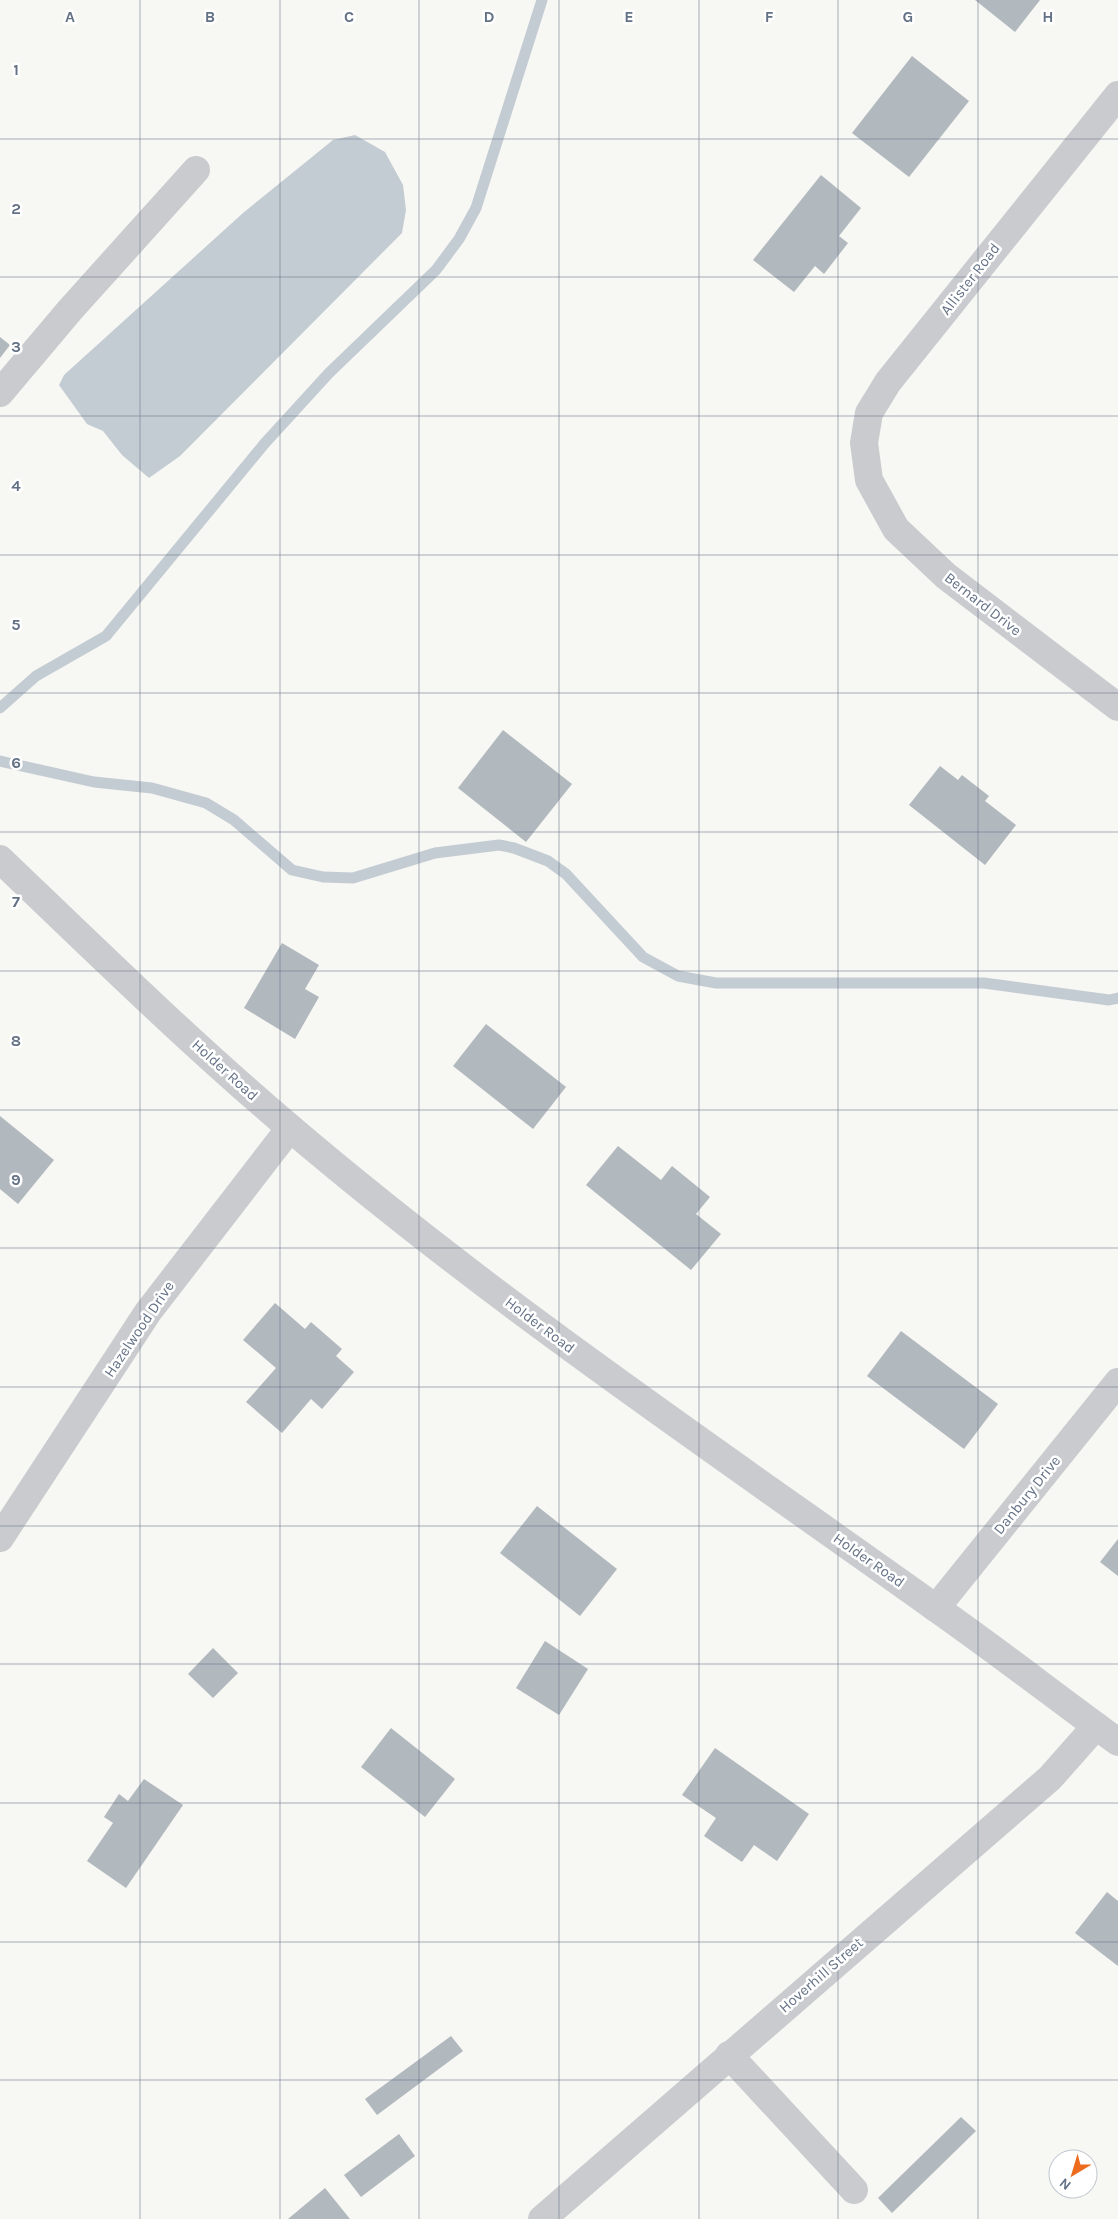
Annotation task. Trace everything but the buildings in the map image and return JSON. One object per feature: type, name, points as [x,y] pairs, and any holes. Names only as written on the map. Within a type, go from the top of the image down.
[{"type":"street","name":"Allister Road","points":[[869,480],[864,443],[869,412],[888,382],[1118,95]]},
{"type":"street","points":[[0,393],[70,310],[196,170]]},
{"type":"street","name":"Bernard Drive","points":[[869,480],[896,529],[946,576],[1118,707]]},
{"type":"street","name":"Holder Road","points":[[0,859],[173,1024],[290,1128],[426,1238],[562,1342],[936,1608],[1118,1742]]},
{"type":"street","name":"Hazelwood Drive","points":[[0,1538],[148,1312],[290,1128]]},
{"type":"street","name":"Danbury Drive","points":[[936,1608],[1118,1382]]},
{"type":"street","name":"Hoverhill Street","points":[[542,2219],[1050,1778],[1096,1726]]},
{"type":"street","points":[[729,2055],[854,2190]]},
{"type":"shaded area","points":[[355,135],[385,152],[403,185],[406,210],[402,233],[180,456],[149,478],[122,455],[103,431],[87,424],[59,385],[64,375],[243,213],[333,140]]},
{"type":"waterway","points":[[0,708],[36,676],[106,636],[265,443],[329,373],[436,270],[459,239],[476,208],[542,0]]},
{"type":"waterway","points":[[0,761],[94,782],[152,788],[206,803],[234,820],[292,870],[323,877],[353,878],[435,853],[499,845],[514,848],[548,861],[566,874],[643,957],[678,976],[716,983],[984,983],[1109,1000],[1118,998]]}]
